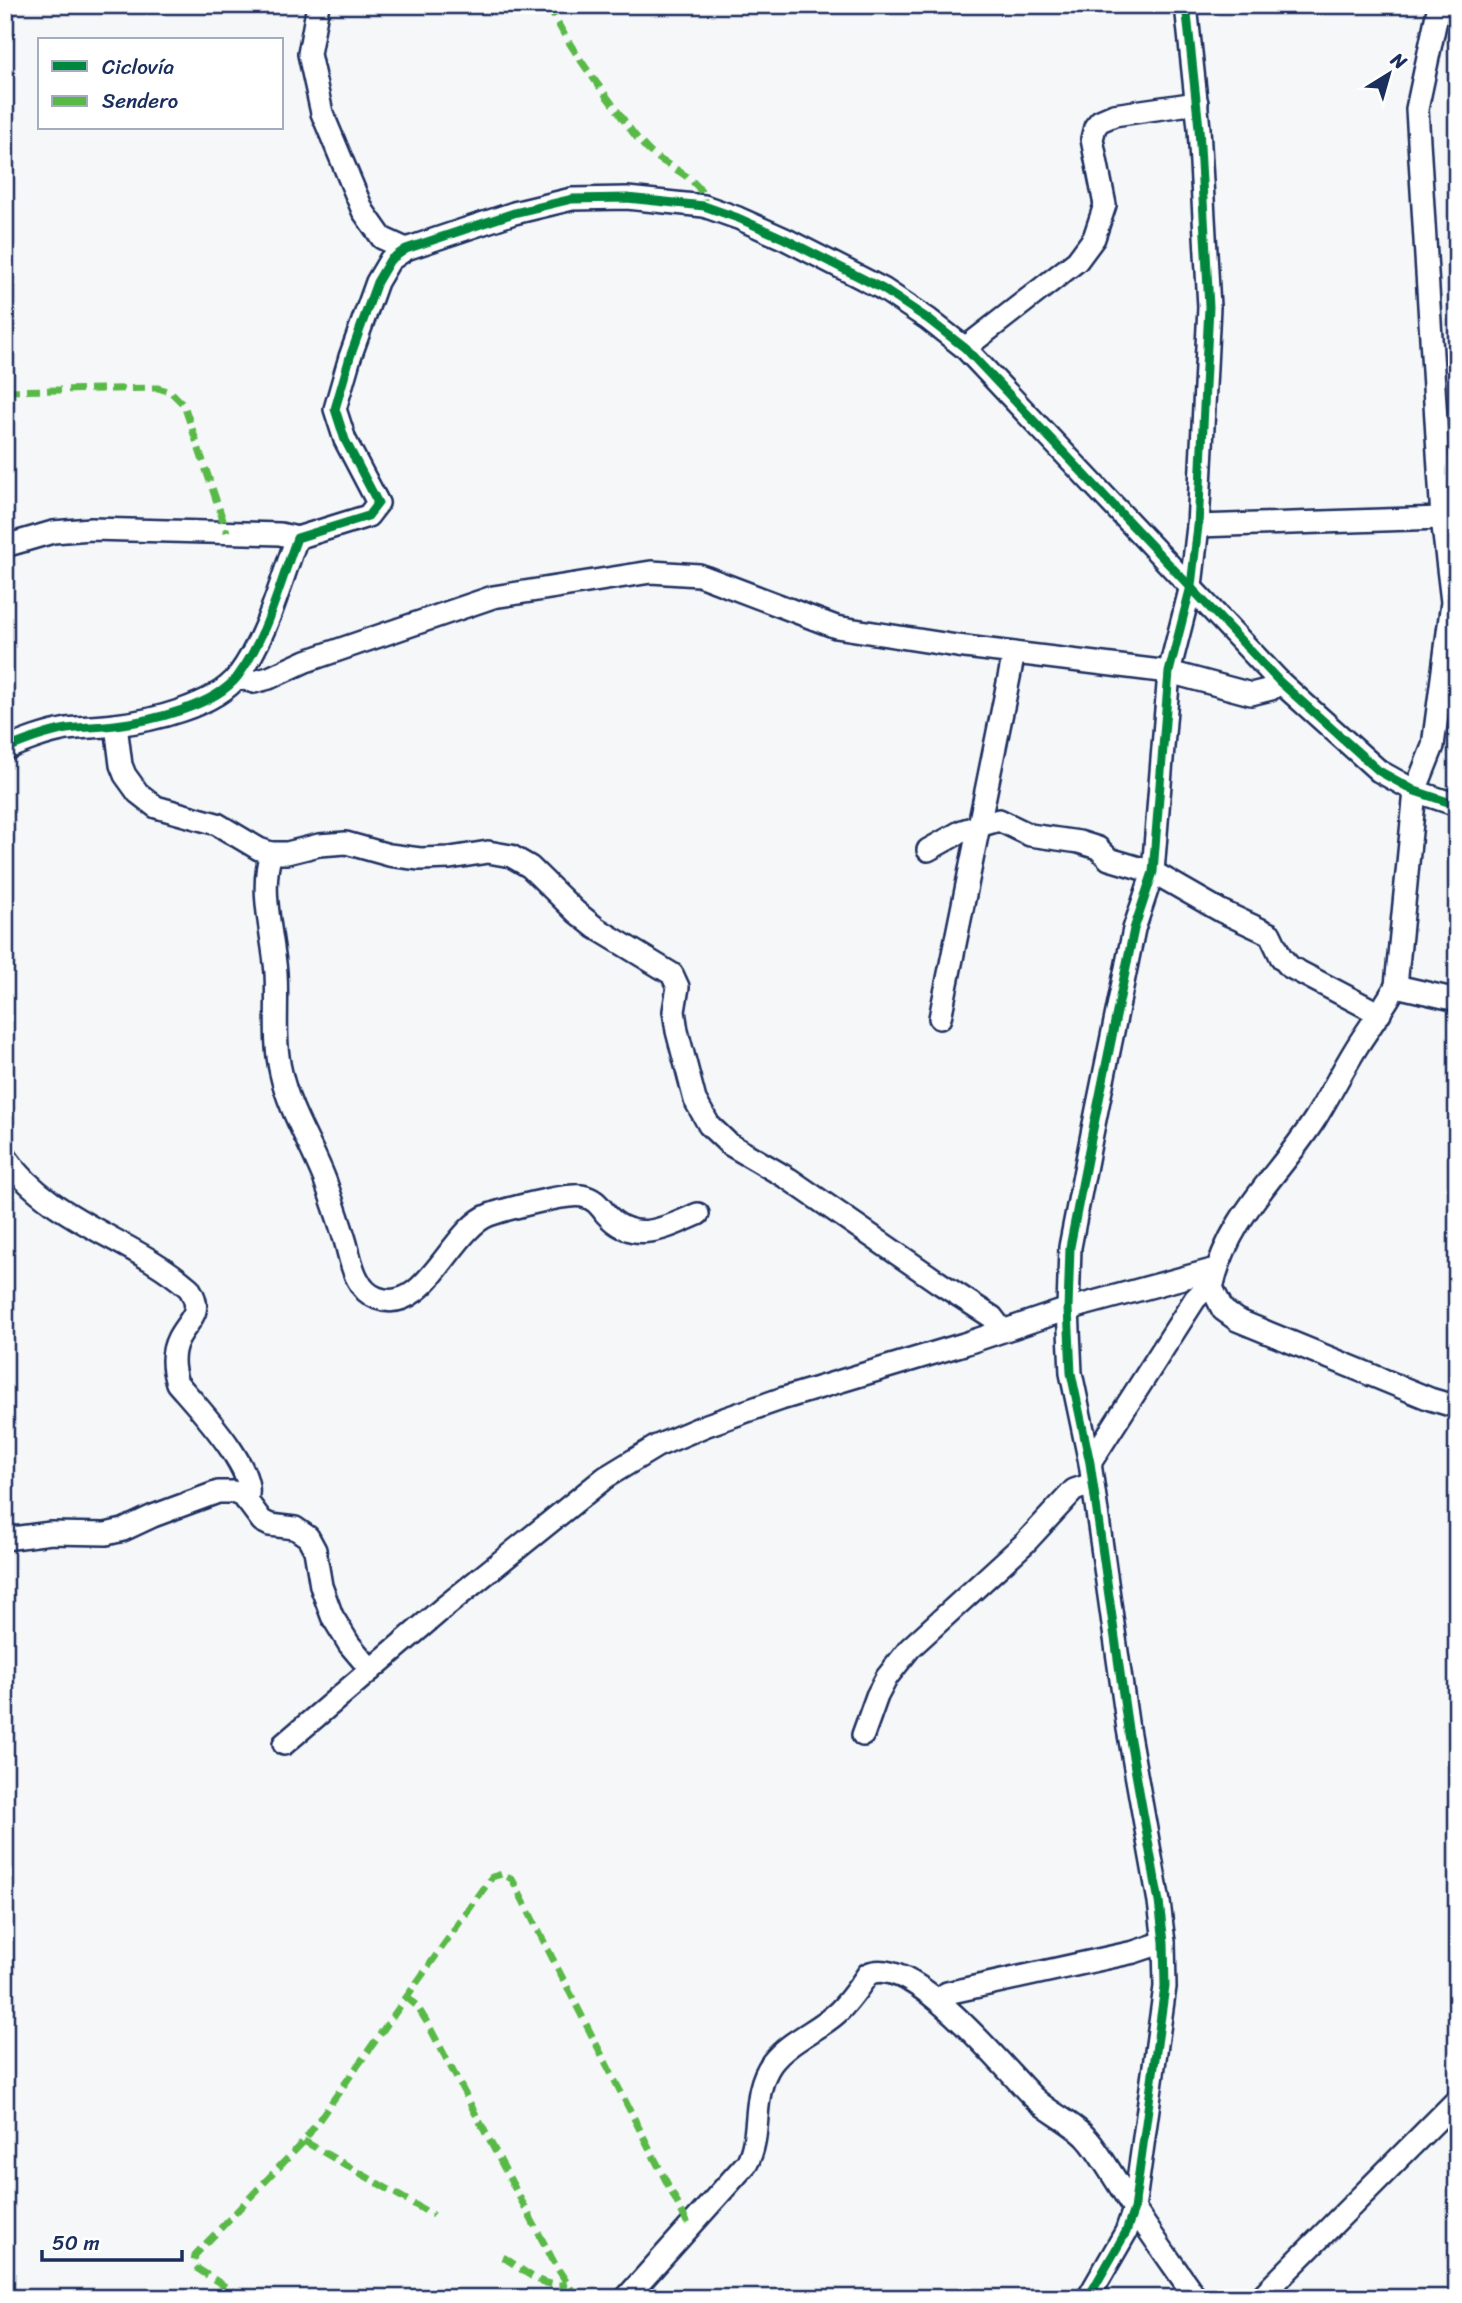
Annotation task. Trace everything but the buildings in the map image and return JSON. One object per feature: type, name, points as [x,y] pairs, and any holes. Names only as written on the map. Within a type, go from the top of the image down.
[{"type":"street","points":[[318,5],[309,54],[322,114],[363,211],[382,238],[406,249]]},
{"type":"street","points":[[1088,2298],[1126,2232],[1134,2210],[1165,1987],[1164,1942],[1159,1902],[1128,1729],[1091,1473],[1071,1373],[1068,1309],[1070,1247],[1091,1135],[1133,929],[1153,872],[1169,673],[1191,586],[1198,526],[1209,307],[1197,103],[1186,5]]},
{"type":"street","points":[[863,1735],[877,1696],[910,1648],[1025,1543],[1091,1473],[1195,1299],[1214,1279],[1226,1243],[1239,1220],[1314,1121],[1396,986],[1415,790],[1433,747],[1454,602],[1442,518],[1417,109],[1438,5]]},
{"type":"street","points":[[965,348],[1077,261],[1094,238],[1105,205],[1092,139],[1095,127],[1100,121],[1114,115],[1197,103]]},
{"type":"street","points":[[5,545],[53,532],[91,529],[281,534],[297,538],[368,516],[378,503],[345,440],[335,409],[343,378],[377,282],[390,260],[406,249],[514,213],[572,199],[627,198],[704,206],[785,239],[883,289],[965,348],[1280,682],[1379,771],[1415,790],[1457,805]]},
{"type":"street","points":[[1198,526],[1442,518]]},
{"type":"street","points":[[5,749],[66,729],[116,725],[146,719],[199,704],[222,690],[237,677],[261,633],[297,538]]},
{"type":"street","points":[[237,677],[254,682],[269,678],[306,661],[493,597],[651,572],[699,575],[836,627],[1169,673],[1251,694],[1271,689],[1280,682]]},
{"type":"street","points":[[940,1018],[1014,653]]},
{"type":"street","points":[[116,725],[121,765],[131,785],[146,801],[217,824],[259,849],[271,853],[288,853],[319,845],[346,843],[404,858],[435,859],[488,852],[500,853],[521,861],[596,928],[672,974],[678,987],[675,1021],[695,1100],[700,1113],[718,1135],[789,1179],[987,1313],[997,1321],[1002,1330]]},
{"type":"street","points":[[928,850],[979,825],[999,820],[1030,835],[1079,842],[1098,848],[1109,859],[1153,872],[1221,911],[1259,927],[1269,934],[1281,957],[1290,967],[1380,1014]]},
{"type":"street","points":[[271,853],[265,882],[275,963],[275,1038],[281,1074],[325,1180],[355,1273],[363,1288],[370,1294],[386,1300],[402,1299],[434,1273],[470,1226],[489,1215],[565,1197],[583,1196],[599,1204],[616,1222],[627,1228],[652,1233],[698,1214]]},
{"type":"street","points":[[1396,986],[1457,1000]]},
{"type":"street","points":[[5,1156],[29,1185],[58,1207],[111,1236],[189,1288],[193,1294],[195,1309],[191,1323],[178,1339],[175,1348],[174,1375],[177,1383],[231,1448],[249,1488],[246,1500]]},
{"type":"street","points":[[284,1744],[442,1609],[606,1477],[657,1446],[781,1399],[964,1344],[1068,1309],[1214,1279]]},
{"type":"street","points":[[1214,1279],[1223,1310],[1237,1320],[1430,1399],[1457,1407]]},
{"type":"street","points":[[5,1539],[51,1533],[106,1534],[123,1530],[225,1490],[239,1494],[262,1521],[270,1525],[295,1528],[308,1537],[315,1550],[321,1586],[332,1616],[349,1644],[371,1670]]},
{"type":"street","points":[[939,2000],[947,1993],[1133,1952],[1164,1942]]},
{"type":"street","points":[[626,2298],[747,2163],[752,2154],[755,2115],[763,2081],[772,2063],[782,2052],[839,2012],[868,1974],[873,1972],[900,1977],[939,2000],[1035,2099],[1090,2140],[1134,2210],[1196,2298]]},
{"type":"street","points":[[1260,2298],[1457,2100]]},
{"type":"marked path","points":[[548,5],[578,56],[635,135],[650,152],[693,182],[703,197],[704,206]]},
{"type":"marked path","points":[[5,391],[158,388],[171,392],[184,405],[227,532]]},
{"type":"marked path","points":[[243,2298],[198,2269],[194,2262],[195,2255],[304,2141],[492,1877],[502,1874],[512,1879],[690,2228]]},
{"type":"marked path","points":[[405,1996],[417,2006],[428,2024],[556,2266],[577,2298]]},
{"type":"marked path","points":[[304,2141],[433,2215]]},
{"type":"marked path","points":[[503,2257],[541,2281],[567,2284]]},
{"type":"cycle path","points":[[1088,2298],[1126,2232],[1134,2209],[1165,1987],[1164,1942],[1159,1902],[1128,1729],[1090,1463],[1071,1373],[1068,1309],[1070,1247],[1134,929],[1153,872],[1169,672],[1191,586],[1198,526],[1209,307],[1199,128],[1186,5]]},
{"type":"cycle path","points":[[5,749],[35,737],[73,728],[109,726],[164,716],[214,696],[238,676],[257,644],[297,538],[368,516],[378,503],[345,440],[335,409],[377,282],[390,260],[406,249],[514,213],[572,199],[627,198],[704,206],[738,218],[883,289],[928,319],[965,348],[1280,682],[1379,771],[1415,791],[1457,805]]}]
